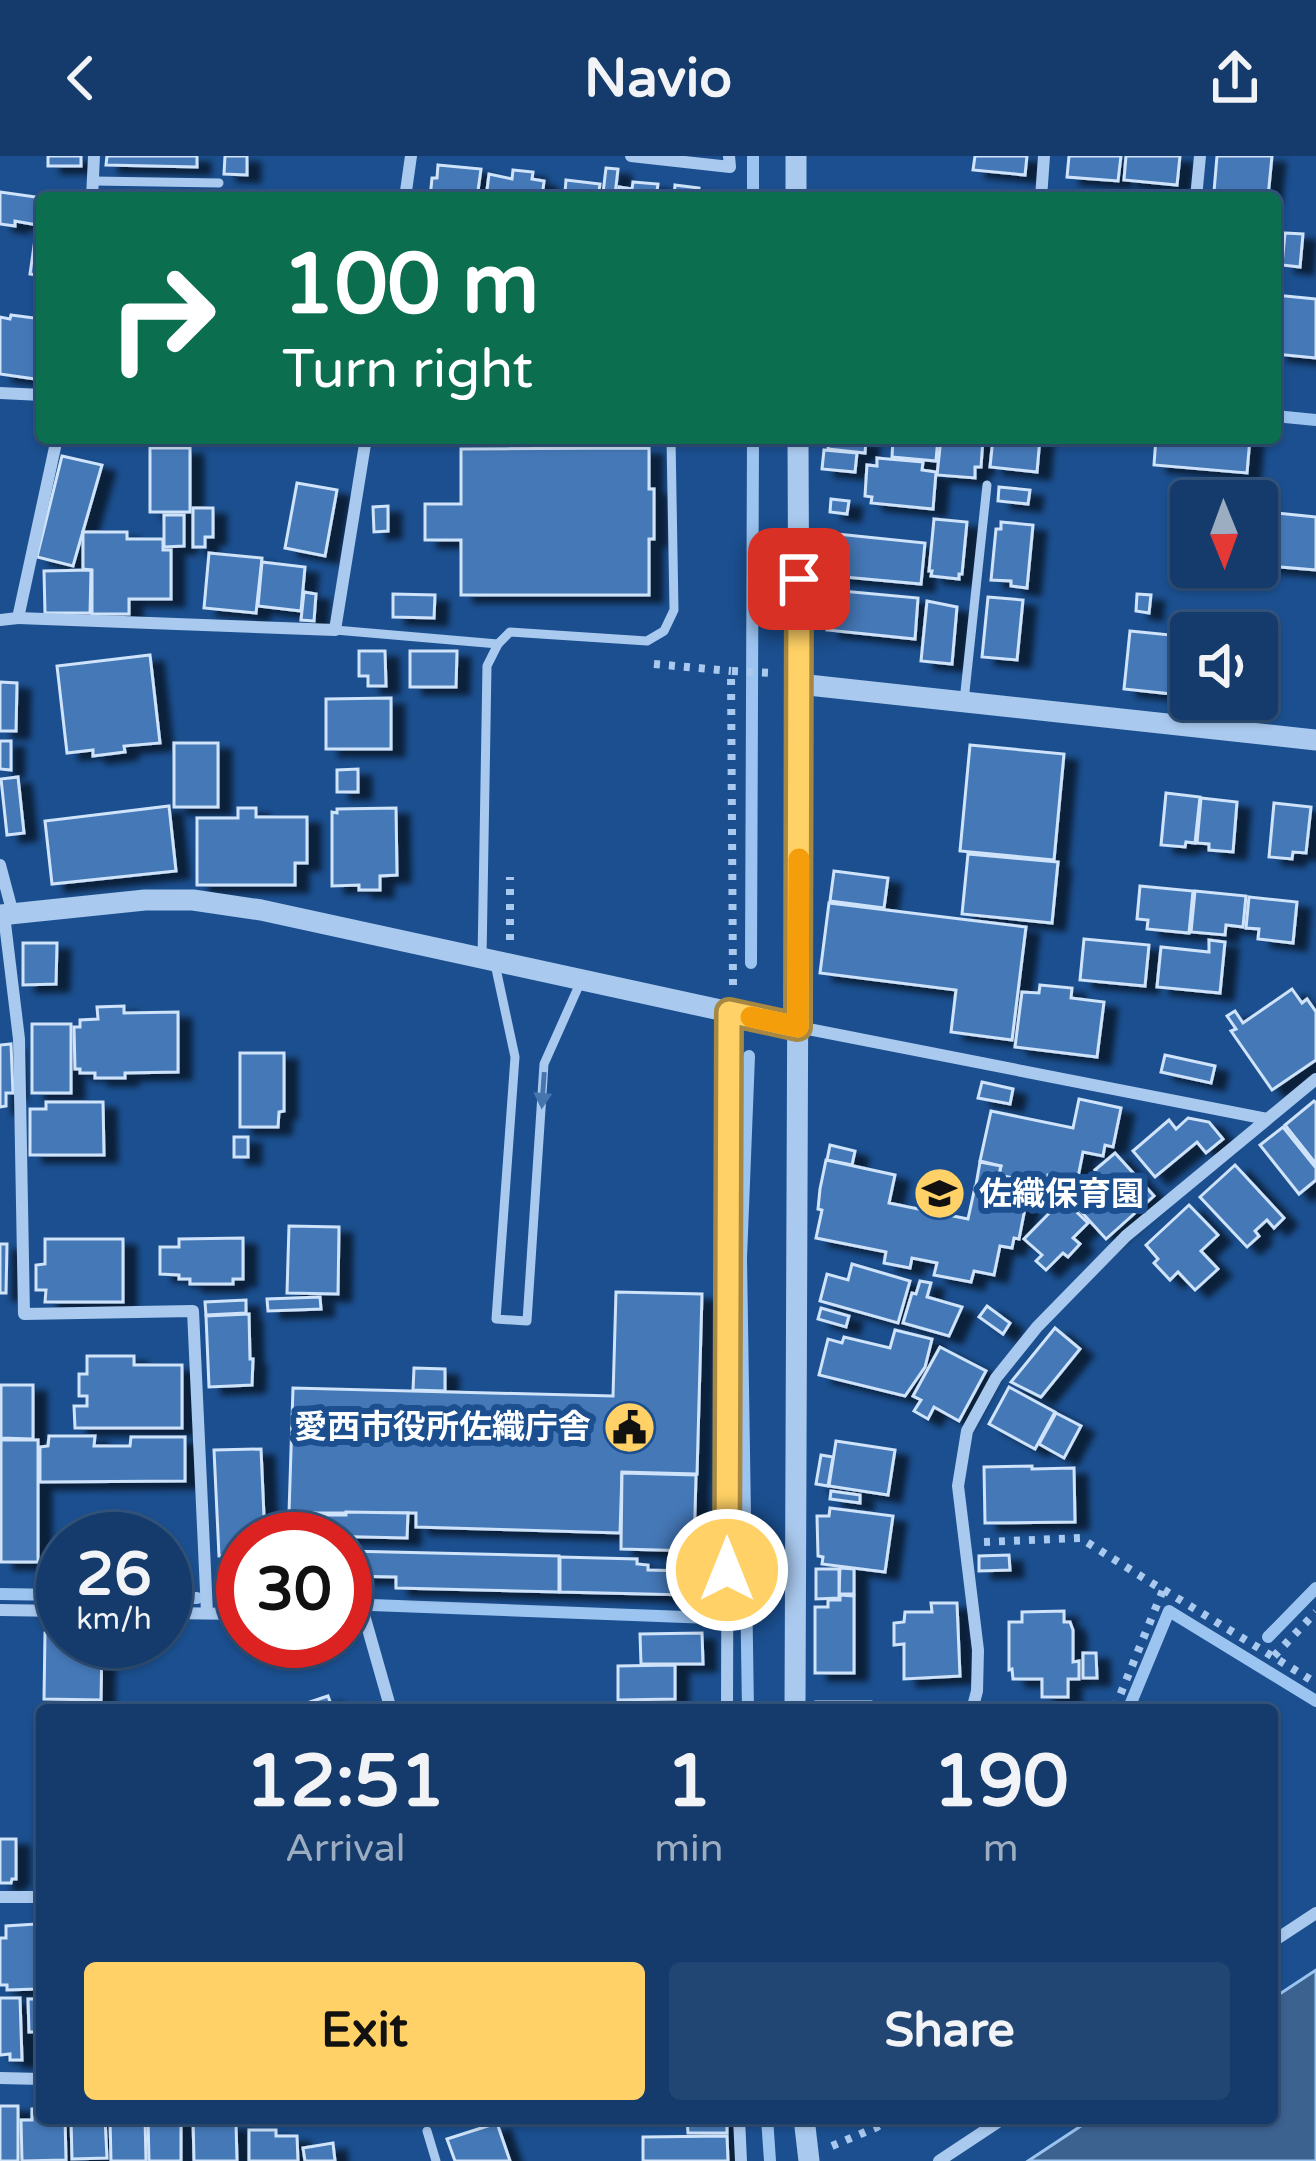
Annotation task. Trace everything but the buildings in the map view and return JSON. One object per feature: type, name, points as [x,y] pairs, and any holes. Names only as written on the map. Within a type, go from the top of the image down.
[{"type":"street","points":[[93,192],[94,156]]},
{"type":"street","points":[[406,192],[411,156]]},
{"type":"street","points":[[631,156],[730,167],[730,156]]},
{"type":"street","points":[[796,156],[796,192]]},
{"type":"street","points":[[1042,192],[1045,156]]},
{"type":"street","points":[[1197,192],[1200,156]]},
{"type":"street","points":[[0,393],[36,395]]},
{"type":"street","points":[[18,618],[56,444]]},
{"type":"street","points":[[0,620],[335,630],[365,444]]},
{"type":"street","points":[[795,1704],[798,1027],[791,679],[798,444]]},
{"type":"street","points":[[791,679],[1316,740]]},
{"type":"street","points":[[0,865],[19,1040],[24,1314],[193,1311],[207,1613]]},
{"type":"street","points":[[6,915],[146,900],[193,900],[261,910],[798,1027],[1267,1119]]},
{"type":"street","points":[[727,1704],[731,1013]]},
{"type":"street","points":[[973,1704],[977,1650],[958,1486],[967,1431],[996,1378],[1126,1235],[1316,1079]]},
{"type":"street","points":[[0,1610],[36,1611]]},
{"type":"street","points":[[192,1613],[216,1613]]},
{"type":"street","points":[[372,1644],[389,1704]]},
{"type":"street","points":[[0,1897],[36,1898]]},
{"type":"street","points":[[1278,1938],[1316,1913]]},
{"type":"street","points":[[0,2078],[36,2078]]},
{"type":"street","points":[[739,2124],[741,2161]]},
{"type":"street","points":[[805,2124],[808,2156]]},
{"type":"street","points":[[939,2161],[995,2124]]},
{"type":"lane","points":[[94,181],[219,183]]},
{"type":"lane","points":[[581,981],[544,1064],[527,1321],[496,1319],[515,1057],[496,962],[487,666],[510,632],[647,641],[664,632],[674,610],[671,444]]},
{"type":"lane","points":[[964,702],[987,485]]},
{"type":"lane","points":[[335,630],[498,644]]},
{"type":"lane","points":[[427,2131],[436,2161]]},
{"type":"path","points":[[643,662],[791,679]]},
{"type":"path","points":[[731,1013],[733,671]]},
{"type":"path","points":[[496,962],[510,875]]},
{"type":"path","points":[[965,1544],[1080,1538],[1316,1683]]},
{"type":"path","points":[[1116,1704],[1163,1590]]},
{"type":"path","points":[[1274,1656],[1316,1612]]},
{"type":"path","points":[[808,2156],[879,2124]]},
{"type":"water","points":[[1316,1970],[1316,2161],[1028,2161],[1084,2124],[1278,2124],[1278,1995]]},
{"type":"waterway","points":[[753,156],[753,192]]},
{"type":"waterway","points":[[1281,417],[1316,420]]},
{"type":"waterway","points":[[751,963],[753,444]]},
{"type":"waterway","points":[[748,1704],[741,1258],[749,1056]]},
{"type":"waterway","points":[[1268,1637],[1316,1588]]},
{"type":"waterway","points":[[0,1594],[36,1595]]},
{"type":"waterway","points":[[192,1598],[197,1598]]},
{"type":"waterway","points":[[372,1605],[711,1618]]},
{"type":"waterway","points":[[1130,1704],[1169,1611],[1316,1701]]},
{"type":"waterway","points":[[767,2124],[770,2161]]},
{"type":"slow traffic","points":[[751,1017],[798,1027],[799,859]]},
{"type":"place","name":"佐織保育園","points":[[940,1194]]},
{"type":"place","name":"愛西市役所佐織庁舎","points":[[630,1427]]},
{"type":"route","points":[[727,1570],[729,1012],[798,1027],[799,579]]}]
